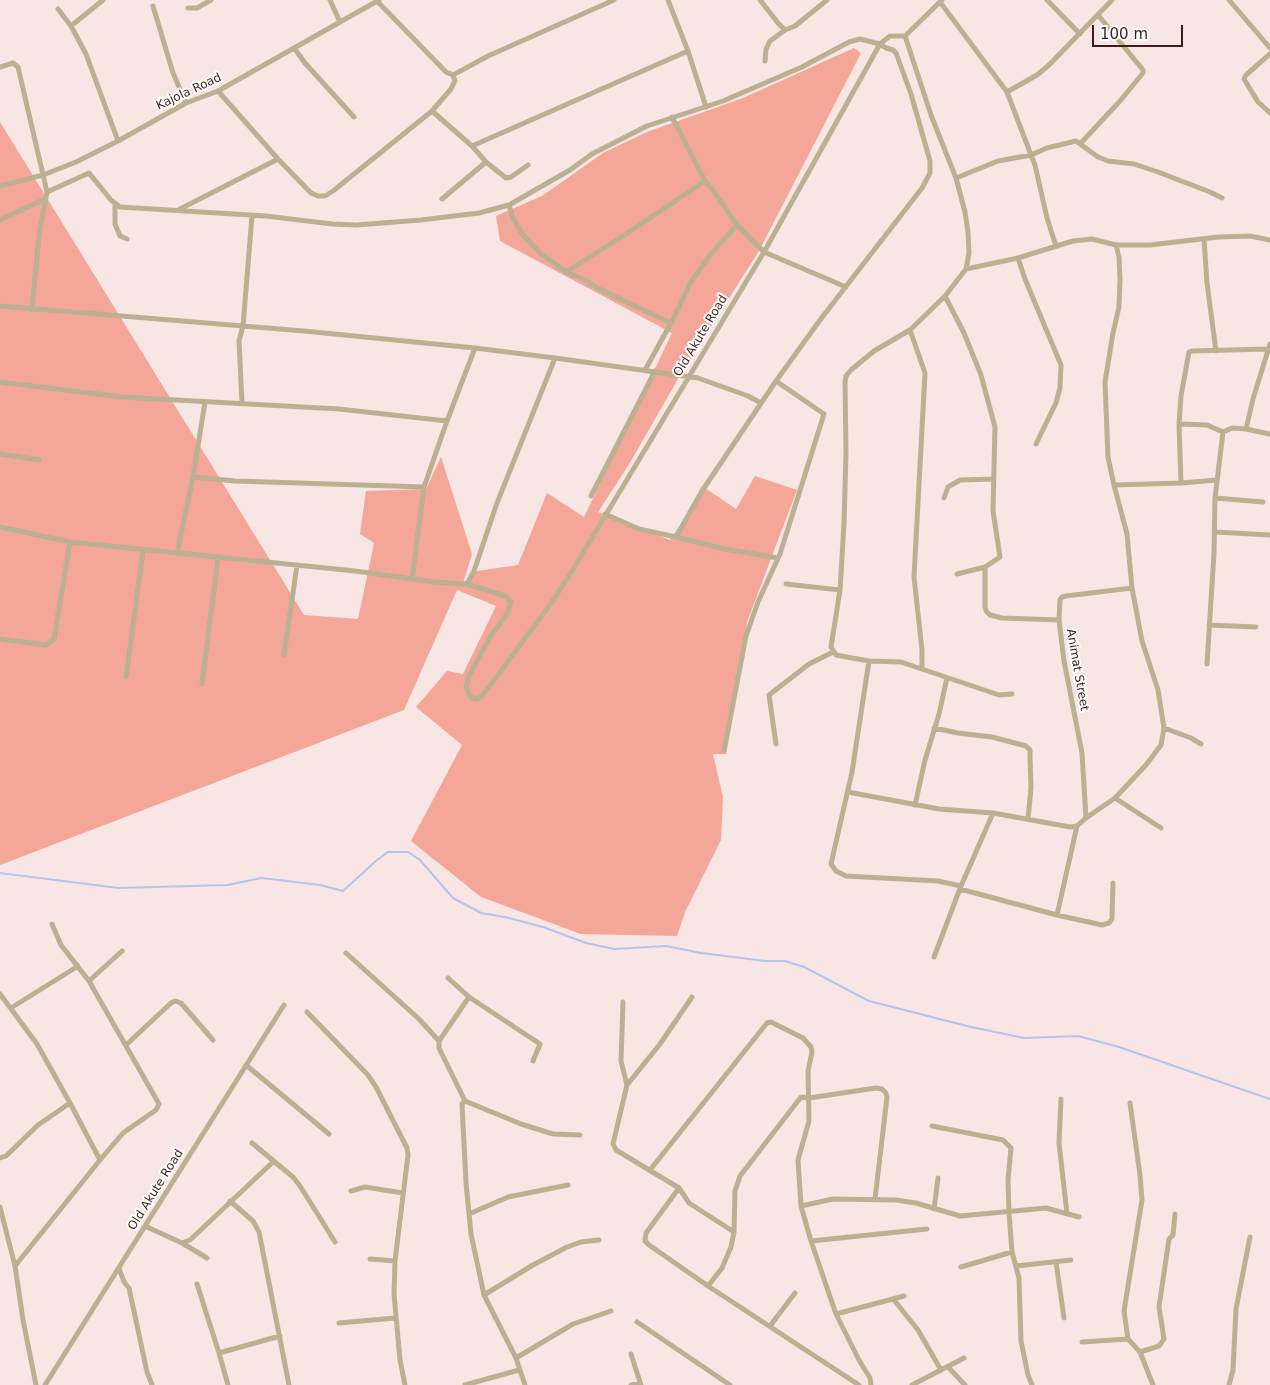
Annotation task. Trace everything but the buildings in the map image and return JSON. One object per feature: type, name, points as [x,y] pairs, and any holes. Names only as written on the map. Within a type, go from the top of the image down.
[{"type":"street","points":[[70,26],[103,0]]},
{"type":"street","points":[[188,8],[197,8],[211,0]]},
{"type":"street","points":[[330,0],[340,22]]},
{"type":"street","points":[[453,75],[488,56],[614,0]]},
{"type":"street","points":[[668,0],[688,51],[706,107]]},
{"type":"street","points":[[760,0],[785,30]]},
{"type":"street","points":[[765,61],[766,48],[770,41],[785,30],[795,26],[827,0]]},
{"type":"street","points":[[1047,0],[1080,34]]},
{"type":"street","points":[[1102,0],[1107,5]]},
{"type":"street","points":[[1007,92],[1037,75],[1050,65],[1112,0]]},
{"type":"street","points":[[1229,0],[1270,48]]},
{"type":"street","points":[[218,91],[311,193],[325,196],[362,169],[432,111],[455,81],[453,75],[446,72],[378,1]]},
{"type":"street","name":"Kajola Road","points":[[0,186],[43,174],[76,162],[186,103],[218,91],[378,1]]},
{"type":"street","points":[[880,44],[890,36],[905,36],[941,1],[1007,92],[1036,165],[1047,218],[1056,246]]},
{"type":"street","points":[[153,6],[173,72],[186,103]]},
{"type":"street","points":[[58,9],[70,26],[88,60],[118,141]]},
{"type":"street","points":[[1080,144],[1143,73],[1143,70],[1098,15]]},
{"type":"street","points":[[832,652],[831,647],[840,590],[846,452],[844,382],[851,370],[874,351],[910,330],[945,296],[966,269],[969,253],[968,232],[956,178],[931,115],[905,36]]},
{"type":"street","points":[[47,192],[89,173],[115,205],[120,207],[219,212],[356,225],[479,213],[509,205],[570,170],[592,154],[647,126],[706,107],[802,68],[849,42],[860,39],[880,44],[896,53],[911,94],[930,161],[930,173],[908,207],[893,224],[776,380],[702,491],[676,537]]},
{"type":"street","name":"Old Akute Road","points":[[467,584],[505,596],[511,602],[507,614],[490,638],[469,676],[466,687],[471,698],[476,699],[481,697],[554,599],[764,252],[880,44]]},
{"type":"street","points":[[294,48],[305,63],[354,117]]},
{"type":"street","points":[[472,146],[688,51]]},
{"type":"street","points":[[1270,54],[1244,79],[1258,102],[1270,114]]},
{"type":"street","points":[[0,67],[13,63],[18,67],[47,192],[38,235],[32,310]]},
{"type":"street","points":[[432,111],[472,146],[486,162],[506,178],[511,177],[528,165]]},
{"type":"street","points":[[672,117],[704,181],[715,193],[737,225],[764,252],[846,287]]},
{"type":"street","points":[[956,178],[998,162],[1031,155],[1072,141],[1108,161],[1134,164],[1222,198]]},
{"type":"street","points":[[178,210],[278,159]]},
{"type":"street","points":[[442,199],[486,162]]},
{"type":"street","points":[[566,272],[704,181]]},
{"type":"street","points":[[0,220],[45,199]]},
{"type":"street","points":[[115,205],[115,224],[120,236],[127,239]]},
{"type":"street","points":[[509,205],[513,218],[522,234],[540,253],[566,272],[671,323]]},
{"type":"street","points":[[242,403],[239,341],[243,326],[252,216]]},
{"type":"street","points":[[645,370],[691,282],[710,255],[737,225]]},
{"type":"street","points":[[966,269],[1018,258],[1072,242],[1092,239],[1116,245],[1150,245],[1250,236],[1270,240]]},
{"type":"street","points":[[1204,239],[1207,283],[1216,351]]},
{"type":"street","points":[[1057,915],[1077,826],[1116,798],[1156,754],[1161,746],[1164,728],[1158,690],[1142,642],[1132,588],[1127,534],[1108,457],[1105,382],[1112,333],[1119,307],[1120,279],[1116,245]]},
{"type":"street","points":[[1018,258],[1061,366],[1062,376],[1058,396],[1036,444]]},
{"type":"street","points":[[945,296],[964,333],[981,375],[995,427],[996,441],[993,511],[1000,558],[985,567],[957,574]]},
{"type":"street","points":[[0,306],[243,326],[475,348],[555,358],[655,371],[706,380],[748,396],[760,403]]},
{"type":"street","points":[[910,330],[925,373],[914,577],[922,650],[922,669]]},
{"type":"street","points":[[1181,483],[1179,424],[1181,396],[1188,354],[1192,351],[1269,347],[1246,429]]},
{"type":"street","points":[[412,579],[424,487],[446,421],[475,348]]},
{"type":"street","points":[[0,527],[70,542],[143,551],[297,565],[467,584],[474,570],[496,503],[555,358]]},
{"type":"street","points":[[591,496],[655,371]]},
{"type":"street","points":[[724,751],[746,636],[758,602],[778,558],[797,504],[824,414],[776,380]]},
{"type":"street","points":[[0,382],[122,397],[339,409],[446,421]]},
{"type":"street","points":[[177,553],[193,477],[205,402]]},
{"type":"street","points":[[1179,424],[1207,425],[1223,432],[1232,428],[1270,434]]},
{"type":"street","points":[[1207,664],[1215,498],[1223,432]]},
{"type":"street","points":[[0,454],[40,460]]},
{"type":"street","points":[[193,477],[235,481],[424,487]]},
{"type":"street","points":[[944,498],[948,487],[960,480],[993,479]]},
{"type":"street","points":[[1114,485],[1217,480]]},
{"type":"street","points":[[1215,498],[1263,502]]},
{"type":"street","points":[[605,514],[639,529],[725,549],[778,558]]},
{"type":"street","points":[[1214,532],[1270,535]]},
{"type":"street","points":[[0,639],[46,645],[54,640],[70,542]]},
{"type":"street","points":[[126,677],[143,551]]},
{"type":"street","points":[[202,684],[218,558]]},
{"type":"street","points":[[284,654],[297,565]]},
{"type":"street","points":[[985,567],[985,607],[990,615],[1008,618],[1059,620]]},
{"type":"street","points":[[786,584],[840,590]]},
{"type":"street","name":"Animat Street","points":[[1086,818],[1082,753],[1067,677],[1059,620],[1059,605],[1062,597],[1132,588]]},
{"type":"street","points":[[1209,625],[1256,627]]},
{"type":"street","points":[[832,652],[841,656],[869,661],[901,662],[999,695],[1012,694]]},
{"type":"street","points":[[776,744],[769,695],[809,664],[832,652]]},
{"type":"street","points":[[869,661],[857,747],[831,864],[836,872],[846,876],[938,882],[1057,915],[1102,925],[1112,919],[1113,883]]},
{"type":"street","points":[[915,805],[924,760],[947,678]]},
{"type":"street","points":[[934,728],[992,737],[1026,746],[1030,750],[1031,788],[1028,819]]},
{"type":"street","points":[[1164,728],[1191,738],[1201,744]]},
{"type":"street","points":[[848,792],[915,805],[993,813],[1062,827],[1077,826]]},
{"type":"street","points":[[1116,798],[1161,828]]},
{"type":"street","points":[[934,957],[960,888],[993,813]]},
{"type":"street","points":[[15,1266],[123,1133],[156,1110],[159,1104],[89,981],[61,945],[52,924]]},
{"type":"street","points":[[89,981],[122,951]]},
{"type":"street","points":[[346,954],[419,1019],[439,1041]]},
{"type":"street","points":[[11,1008],[78,966]]},
{"type":"street","points":[[448,978],[469,997],[540,1044],[533,1061]]},
{"type":"street","points":[[0,994],[37,1044],[100,1160]]},
{"type":"street","points":[[469,997],[439,1041],[439,1048],[465,1100],[521,1124],[552,1134],[580,1135]]},
{"type":"street","points":[[692,997],[660,1044],[627,1084],[613,1144],[616,1150],[679,1188],[689,1203],[734,1232]]},
{"type":"street","points":[[126,1045],[170,1003],[175,1001],[181,1003],[213,1040]]},
{"type":"street","points":[[623,1002],[621,1061],[627,1084]]},
{"type":"street","name":"Old Akute Road","points":[[45,1385],[284,1005]]},
{"type":"street","points":[[307,1012],[368,1075],[407,1148],[408,1155],[395,1261],[394,1294],[400,1360],[405,1385]]},
{"type":"street","points":[[650,1170],[767,1023],[771,1022],[804,1038],[811,1047],[808,1070],[809,1121],[798,1160],[801,1206],[836,1314],[870,1378],[871,1385]]},
{"type":"street","points":[[246,1065],[329,1134]]},
{"type":"street","points":[[708,1286],[729,1255],[734,1232],[735,1191],[740,1176],[801,1097],[809,1098],[876,1088],[882,1089],[886,1093],[875,1199]]},
{"type":"street","points":[[1061,1099],[1059,1143],[1067,1214]]},
{"type":"street","points":[[465,1100],[462,1104],[471,1234],[484,1295],[516,1358],[525,1385]]},
{"type":"street","points":[[0,1158],[6,1156],[38,1125],[70,1103]]},
{"type":"street","points":[[1130,1103],[1142,1200],[1124,1311],[1128,1339],[1140,1352],[1153,1385]]},
{"type":"street","points":[[932,1126],[1003,1140],[1011,1148],[1008,1180],[1008,1213],[1012,1252],[1020,1289],[1021,1341],[1032,1385]]},
{"type":"street","points":[[252,1143],[293,1177],[335,1242]]},
{"type":"street","points":[[182,1243],[190,1240],[230,1200],[273,1162]]},
{"type":"street","points":[[934,1209],[938,1178]]},
{"type":"street","points":[[469,1214],[508,1197],[568,1185]]},
{"type":"street","points":[[351,1191],[365,1187],[403,1192]]},
{"type":"street","points":[[679,1188],[646,1233],[645,1241],[708,1286],[858,1385]]},
{"type":"street","points":[[801,1206],[833,1199],[875,1199],[916,1203],[960,1216],[1046,1208],[1079,1217]]},
{"type":"street","points":[[230,1200],[253,1221],[259,1232],[289,1385]]},
{"type":"street","points":[[0,1207],[15,1266],[23,1320],[36,1385]]},
{"type":"street","points":[[1140,1352],[1159,1346],[1164,1340],[1159,1307],[1169,1239],[1173,1235],[1175,1214]]},
{"type":"street","points":[[145,1226],[182,1243],[207,1258]]},
{"type":"street","points":[[811,1241],[927,1229]]},
{"type":"street","points":[[1229,1385],[1233,1370],[1236,1309],[1250,1237]]},
{"type":"street","points":[[484,1295],[567,1247],[580,1242],[599,1240]]},
{"type":"street","points":[[961,1267],[1012,1252]]},
{"type":"street","points":[[370,1260],[395,1261]]},
{"type":"street","points":[[1016,1266],[1071,1260]]},
{"type":"street","points":[[1056,1262],[1064,1318]]},
{"type":"street","points":[[119,1268],[124,1282],[129,1288],[147,1372],[152,1385]]},
{"type":"street","points":[[197,1284],[228,1385]]},
{"type":"street","points":[[770,1326],[795,1293]]},
{"type":"street","points":[[836,1314],[904,1296]]},
{"type":"street","points":[[894,1300],[918,1330],[941,1370]]},
{"type":"street","points":[[516,1358],[573,1324],[610,1311]]},
{"type":"street","points":[[339,1323],[395,1318]]},
{"type":"street","points":[[636,1322],[730,1385]]},
{"type":"street","points":[[219,1353],[280,1336]]},
{"type":"street","points":[[1082,1342],[1128,1339]]},
{"type":"street","points":[[631,1354],[641,1384],[631,1385]]},
{"type":"street","points":[[912,1385],[964,1358]]},
{"type":"street","points":[[948,1366],[965,1385]]},
{"type":"street","points":[[464,1385],[519,1370]]},
{"type":"shaded area","points":[[854,48],[861,53],[759,251],[682,372],[628,466],[598,512],[670,540],[705,488],[736,509],[755,476],[797,490],[747,622],[726,754],[713,754],[723,797],[721,840],[685,912],[677,936],[581,934],[481,897],[411,841],[462,745],[416,707],[447,671],[463,674],[496,606],[457,590],[404,710],[0,865],[0,122],[304,615],[358,619],[374,543],[360,534],[366,491],[426,489],[441,457],[472,554],[463,583],[477,571],[518,565],[547,493],[584,517],[672,333],[500,241],[496,216],[542,196],[603,153],[647,132],[743,98]]},
{"type":"waterway","points":[[0,873],[118,888],[228,885],[261,878],[320,885],[343,891],[388,852],[408,852],[420,860],[453,898],[481,913],[543,927],[586,943],[614,949],[666,946],[701,953],[765,961],[785,961],[804,967],[869,1001],[971,1027],[1024,1038],[1078,1036],[1119,1047],[1270,1099]]}]
